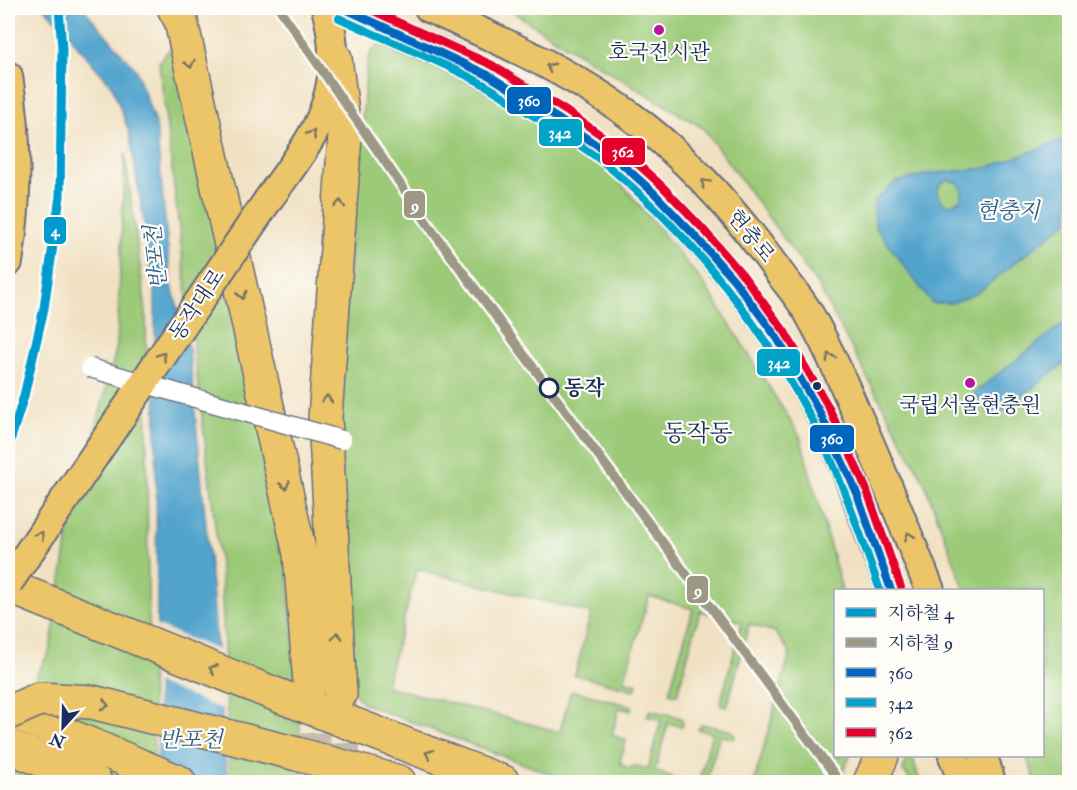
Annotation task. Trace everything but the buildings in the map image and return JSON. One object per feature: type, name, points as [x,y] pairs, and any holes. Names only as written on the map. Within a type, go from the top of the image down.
[{"type":"highway","points":[[174,8],[183,33],[300,554],[310,684]]},
{"type":"highway","points":[[334,58],[345,135],[326,418],[340,694]]},
{"type":"highway","points":[[8,585],[44,611],[268,704],[440,783]]},
{"type":"highway","points":[[8,608],[44,611]]},
{"type":"highway","points":[[8,711],[39,699],[92,702],[324,773],[399,783]]},
{"type":"highway","points":[[268,704],[503,783]]},
{"type":"highway","points":[[8,711],[179,783]]},
{"type":"highway","points":[[8,746],[94,783]]},
{"type":"highway","points":[[870,783],[882,757]]},
{"type":"main road","name":"동작대로","points":[[8,585],[317,126],[329,93],[334,58],[332,27],[326,8]]},
{"type":"main road","name":"현충로","points":[[429,8],[506,44],[588,87],[648,130],[684,160],[725,204],[764,251],[807,312],[842,381],[886,478],[929,589]]},
{"type":"main road","name":"현충로","points":[[382,26],[488,75],[560,120],[613,156],[654,193],[696,237],[734,280],[777,338],[819,411],[856,491],[890,589]]},
{"type":"main road","points":[[8,76],[16,168],[15,207],[8,262]]},
{"type":"main road","points":[[953,757],[963,783]]},
{"type":"main road","points":[[983,757],[991,783]]},
{"type":"street","points":[[90,368],[342,440]]},
{"type":"green space","name":"국립서울현충원","points":[[507,8],[1069,8],[1069,782],[1036,782],[1026,757],[1044,757],[1044,589],[965,589],[924,482],[817,284],[703,128]]},
{"type":"green space","points":[[178,39],[286,548],[304,782],[230,782],[221,574],[159,62]]},
{"type":"green space","points":[[379,45],[391,45],[515,104],[605,164],[705,285],[800,436],[842,589],[834,589],[834,757],[850,757],[839,782],[754,782],[790,653],[775,632],[749,624],[727,707],[720,705],[742,622],[700,611],[677,695],[669,693],[693,609],[649,596],[624,680],[637,684],[635,690],[575,675],[591,613],[417,569],[386,686],[560,732],[570,693],[574,691],[632,706],[631,711],[619,708],[612,735],[626,740],[620,762],[627,768],[635,766],[648,769],[661,720],[647,716],[650,710],[681,718],[682,726],[668,723],[655,771],[670,776],[676,782],[572,782],[364,704],[355,694],[337,408],[367,64],[371,52]]},
{"type":"green space","points":[[125,154],[146,312],[148,594],[155,782],[8,782],[8,729],[50,650],[68,538],[117,346]]},
{"type":"green space","points":[[702,724],[732,731],[735,736],[734,739],[720,735],[706,782],[699,782],[712,733],[698,729]]},
{"type":"green space","points":[[913,758],[920,782],[912,782],[903,770],[906,760]]},
{"type":"water","name":"반포천","points":[[45,8],[83,8],[136,70],[156,126],[171,282],[189,350],[213,598],[227,782],[158,782],[155,291],[129,132],[112,86]]},
{"type":"water","name":"현충지","points":[[1069,138],[1069,220],[977,293],[952,303],[932,303],[875,227],[874,201],[896,182],[929,174],[986,168]],"holes":[[[947,180],[959,183],[962,190],[961,199],[951,205],[943,203],[937,193],[940,185]]]},
{"type":"water","points":[[1069,319],[1069,360],[993,418],[974,393]]},
{"type":"pier","points":[[153,624],[220,651],[224,710],[154,682]]},
{"type":"tunnel","points":[[343,8],[382,26]]},
{"type":"tunnel","points":[[310,684],[316,769]]},
{"type":"tunnel","points":[[340,694],[345,779]]},
{"type":"metro line","name":"4","points":[[8,448],[24,396],[44,308],[60,196],[62,49],[59,8]]},
{"type":"metro line","name":"9","points":[[279,8],[434,233],[840,782]]},
{"type":"transit line","name":"360","points":[[343,8],[488,75],[560,120],[613,156],[654,193],[696,237],[734,280],[777,338],[819,411],[856,491],[891,589]]},
{"type":"transit line","name":"362","points":[[367,8],[492,65],[566,111],[620,148],[662,186],[704,230],[742,274],[785,332],[828,406],[866,488],[901,587]]},
{"type":"transit line","name":"342","points":[[339,18],[447,66],[494,90],[599,159],[667,220],[745,312],[789,379],[830,457],[880,589]]},
{"type":"place","name":"호국전시관","points":[[659,30]]},
{"type":"place","name":"국립서울현충원","points":[[970,383]]},
{"type":"place","name":"동작","points":[[549,388]]},
{"type":"district","name":"동작동","points":[[698,433]]}]
